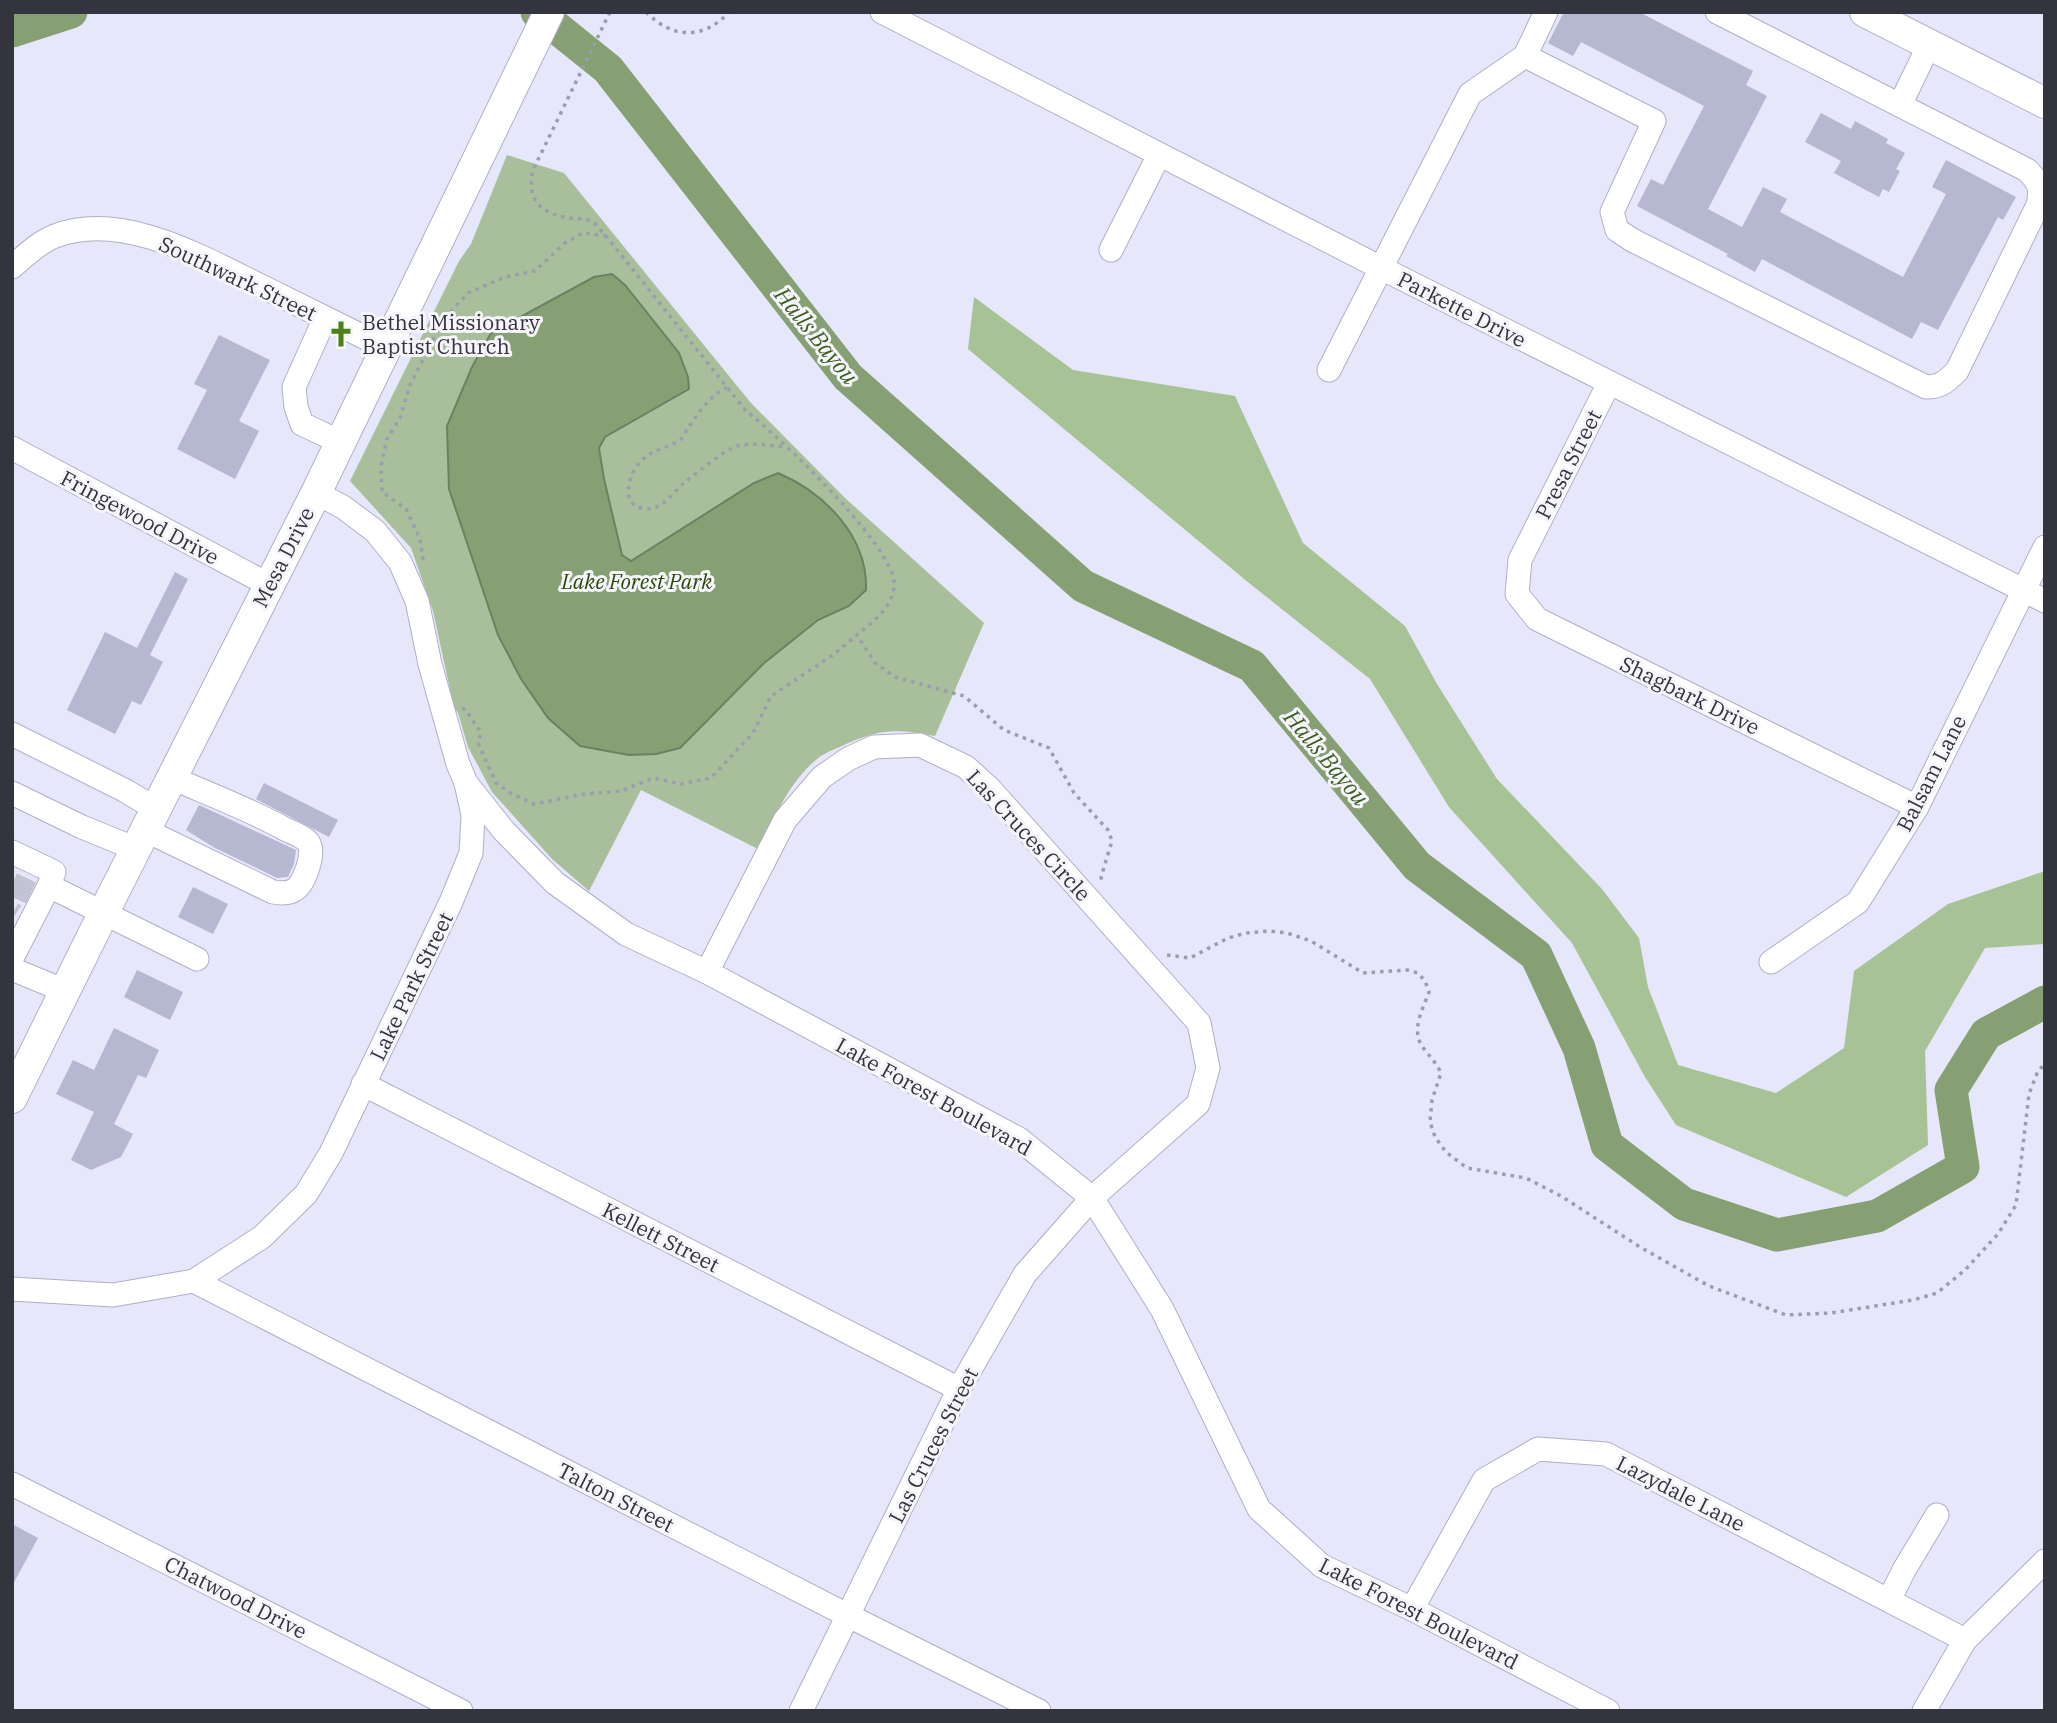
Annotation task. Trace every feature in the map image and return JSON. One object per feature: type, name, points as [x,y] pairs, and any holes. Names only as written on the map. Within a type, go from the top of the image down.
[{"type":"main road","name":"Mesa Drive","points":[[12,1098],[316,493],[549,12]]},
{"type":"main road","points":[[1865,12],[2045,103]]},
{"type":"street","name":"Parkette Drive","points":[[882,12],[1381,268],[2045,601]]},
{"type":"street","points":[[1329,370],[1470,94],[1525,56],[1546,12]]},
{"type":"street","points":[[1525,56],[1654,121],[1612,212],[1617,230],[1632,240],[1926,387],[1936,387],[1946,382],[1957,371],[2038,205],[2041,191],[2038,181],[2028,170],[1717,12]]},
{"type":"street","points":[[1900,105],[1929,45]]},
{"type":"street","points":[[1111,250],[1159,155]]},
{"type":"street","name":"Southwark Street","points":[[12,267],[55,236],[89,230],[127,231],[184,249],[386,348]]},
{"type":"street","points":[[325,318],[294,387],[296,407],[302,425],[340,442]]},
{"type":"street","name":"Presa Street","points":[[1528,545],[1609,383]]},
{"type":"street","name":"Fringewood Drive","points":[[12,448],[269,585]]},
{"type":"street","name":"Lake Park Street","points":[[12,1289],[113,1295],[194,1281],[262,1237],[306,1194],[331,1153],[451,902],[471,853],[473,815],[430,664],[417,601],[400,562],[375,531],[343,507],[316,493]]},
{"type":"street","name":"Shagbark Drive","points":[[1528,545],[1520,560],[1517,594],[1537,620],[1917,807]]},
{"type":"street","name":"Balsam Lane","points":[[1771,962],[1858,902],[1917,807],[2045,547]]},
{"type":"street","points":[[12,734],[124,790],[146,829]]},
{"type":"street","name":"Las Cruces Circle","points":[[707,972],[785,820],[822,777],[874,747],[920,745],[966,767],[990,789],[1199,1023],[1208,1068],[1198,1104],[1092,1198]]},
{"type":"street","points":[[12,793],[82,827],[146,829],[273,892],[294,891],[299,886],[312,850],[303,838],[271,821],[172,778]]},
{"type":"street","name":"Lake Forest Boulevard","points":[[466,783],[504,831],[555,883],[626,934],[707,972],[1019,1139],[1092,1198],[1162,1309],[1259,1509],[1322,1566],[1412,1609],[1608,1711]]},
{"type":"street","points":[[12,852],[54,872],[23,918],[13,956],[65,991]]},
{"type":"street","points":[[41,893],[104,912],[197,959]]},
{"type":"street","name":"Kellett Street","points":[[363,1084],[959,1389]]},
{"type":"street","name":"Las Cruces Street","points":[[801,1711],[959,1389],[1025,1274],[1092,1198]]},
{"type":"street","name":"Talton Street","points":[[194,1281],[1039,1711]]},
{"type":"street","name":"Lazydale Lane","points":[[1412,1609],[1485,1480],[1538,1449],[1606,1454],[1965,1640]]},
{"type":"street","name":"Chatwood Drive","points":[[12,1484],[461,1711]]},
{"type":"street","points":[[1889,1600],[1937,1515]]},
{"type":"street","points":[[1924,1711],[1965,1640],[2045,1561]]},
{"type":"path","points":[[458,705],[466,710],[481,733],[478,743],[496,783],[534,804],[584,794],[621,791],[653,778],[681,784],[711,778],[753,733],[771,696],[833,655],[857,635],[890,603],[895,583],[878,547],[821,481],[766,426],[746,411],[606,236],[591,221],[546,212],[534,200],[530,184],[533,170],[610,12]]},
{"type":"path","points":[[646,12],[655,21],[673,30],[690,34],[718,24],[729,12]]},
{"type":"path","points":[[424,566],[421,539],[406,509],[382,492],[380,466],[387,439],[400,418],[410,385],[443,320],[468,293],[505,277],[535,271],[565,243],[583,233],[606,236]]},
{"type":"path","points":[[727,387],[715,393],[704,405],[681,439],[644,457],[635,467],[629,482],[628,496],[635,506],[643,509],[658,507],[671,498],[681,485],[737,446],[788,448]]},
{"type":"path","points":[[857,635],[875,663],[895,677],[964,696],[1004,730],[1049,748],[1074,793],[1108,830],[1112,841],[1101,877],[1103,886]]},
{"type":"path","points":[[1159,949],[1164,954],[1190,958],[1228,939],[1269,931],[1287,933],[1311,941],[1363,973],[1407,970],[1418,973],[1429,992],[1420,1013],[1417,1030],[1422,1047],[1433,1058],[1441,1073],[1432,1100],[1430,1122],[1435,1137],[1446,1152],[1468,1168],[1526,1178],[1561,1196],[1640,1247],[1709,1286],[1786,1315],[1831,1313],[1913,1300],[1937,1293],[1965,1270],[1998,1234],[2016,1205],[2029,1094],[2038,1071],[2045,1064]]},
{"type":"green space","name":"Lake Forest Park","points":[[507,155],[564,173],[751,403],[845,498],[984,623],[935,736],[890,731],[859,739],[827,752],[798,778],[758,849],[641,790],[589,891],[552,859],[492,792],[468,747],[454,708],[433,611],[411,548],[350,481],[459,261],[471,244]]},
{"type":"shaded area","points":[[612,274],[625,285],[679,353],[688,377],[689,389],[605,437],[599,448],[622,555],[631,561],[754,483],[778,473],[812,492],[840,519],[860,552],[865,571],[866,590],[849,606],[818,620],[763,664],[680,748],[656,754],[629,755],[580,746],[548,718],[521,679],[498,635],[449,489],[447,426],[472,367],[491,333],[594,277]]},
{"type":"shaded area","points":[[974,297],[1073,370],[1235,396],[1303,543],[1405,626],[1437,684],[1497,779],[1602,889],[1639,938],[1648,987],[1678,1065],[1776,1093],[1844,1048],[1854,971],[1948,904],[2045,871],[2045,944],[1985,948],[1925,1051],[1928,1145],[1846,1197],[1676,1125],[1645,1077],[1572,943],[1449,807],[1370,679],[1249,583],[968,349]]},
{"type":"building","points":[[1564,12],[1639,12],[1753,71],[1746,85],[1767,96],[1708,209],[1742,227],[1763,187],[1787,199],[1780,212],[1903,277],[1946,194],[1932,187],[1946,160],[2016,197],[2003,220],[1998,217],[1938,330],[1921,322],[1912,339],[1762,259],[1755,272],[1726,256],[1728,254],[1637,206],[1651,179],[1663,185],[1704,106],[1581,42],[1573,56],[1548,43]]},
{"type":"building","points":[[1821,113],[1851,129],[1855,121],[1888,139],[1886,143],[1905,153],[1896,169],[1900,171],[1889,192],[1883,189],[1879,197],[1834,173],[1841,161],[1805,142]]},
{"type":"building","points":[[219,335],[270,360],[239,421],[259,431],[235,479],[177,449],[207,390],[194,384]]},
{"type":"building","points":[[175,572],[188,579],[150,655],[163,662],[141,705],[132,701],[115,734],[67,710],[105,632],[137,648]]},
{"type":"building","points":[[264,783],[338,820],[329,837],[256,799]]},
{"type":"building","points":[[199,805],[296,850],[288,877],[277,878],[215,848],[186,830]]},
{"type":"building","points":[[193,887],[228,904],[213,934],[178,917]]},
{"type":"building","points":[[137,970],[183,992],[170,1020],[124,997]]},
{"type":"building","points":[[114,1028],[159,1050],[146,1078],[138,1075],[114,1124],[133,1134],[121,1157],[91,1170],[71,1160],[94,1112],[56,1094],[73,1060],[94,1070]]},
{"type":"building","points":[[12,1524],[38,1538],[12,1586]]},
{"type":"waterway","name":"Halls Bayou","points":[[12,31],[71,12]]},
{"type":"waterway","name":"Halls Bayou","points":[[537,12],[608,69],[848,377],[1083,586],[1252,666],[1417,866],[1536,955],[1579,1048],[1607,1145],[1684,1204],[1777,1235],[1877,1216],[1963,1167],[1951,1090],[1986,1034],[2045,1002]]},
{"type":"tunnel","points":[[12,884],[31,893]]},
{"type":"place","name":"Bethel Missionary Baptist Church","points":[[341,334]]}]
